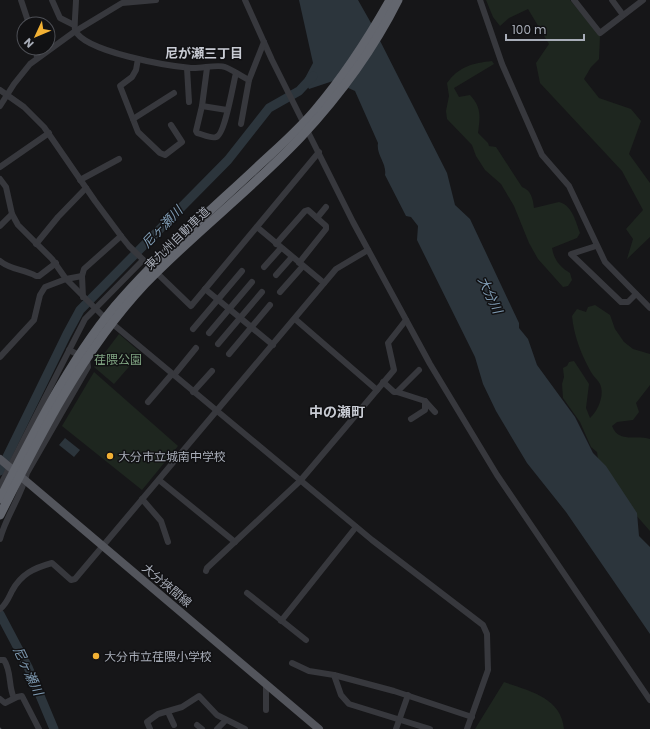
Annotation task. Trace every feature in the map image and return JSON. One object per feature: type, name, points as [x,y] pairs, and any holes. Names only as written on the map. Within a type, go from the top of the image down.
[{"type":"highway","name":"東九州自動車道","points":[[0,499],[64,381],[90,340],[114,308],[178,242],[295,132],[316,110],[347,70],[371,34],[390,0]]},
{"type":"highway","name":"東九州自動車道","points":[[0,514],[71,385],[110,325],[151,278],[301,136],[345,84],[369,52],[398,0]]},
{"type":"main road","name":"大分挾間線","points":[[0,459],[25,482],[319,729]]},
{"type":"street","points":[[21,0],[26,16]]},
{"type":"street","points":[[52,0],[60,18],[75,28],[88,41],[108,51],[138,59],[187,68],[224,66],[249,80]]},
{"type":"street","points":[[75,28],[76,0]]},
{"type":"street","points":[[0,106],[24,70],[37,58],[50,51],[75,28],[122,3],[156,0]]},
{"type":"street","points":[[246,0],[264,42],[368,250],[444,388],[497,475],[650,700]]},
{"type":"street","points":[[480,0],[502,64],[540,150],[547,162],[569,186],[596,246],[608,265],[650,308]]},
{"type":"street","points":[[574,0],[600,33],[643,0]]},
{"type":"street","points":[[612,0],[623,15]]},
{"type":"street","points":[[241,124],[249,80],[264,42]]},
{"type":"street","points":[[138,59],[136,70],[132,77],[120,86],[133,120],[141,135],[162,155],[182,142],[171,125]]},
{"type":"street","points":[[187,68],[189,102]]},
{"type":"street","points":[[207,68],[202,106],[196,131],[214,138],[218,136],[223,128],[236,73]]},
{"type":"street","points":[[0,90],[28,110],[49,133],[80,180],[121,236],[143,260],[191,306],[298,177],[311,159],[319,152]]},
{"type":"street","points":[[133,120],[174,93]]},
{"type":"street","points":[[202,106],[227,110]]},
{"type":"street","points":[[0,167],[49,133]]},
{"type":"street","points":[[80,180],[119,159]]},
{"type":"street","points":[[1,183],[12,214],[18,225],[56,263],[66,279],[83,297],[193,392],[356,528],[483,625],[487,634],[488,670],[467,729]]},
{"type":"street","points":[[36,244],[58,217],[86,188]]},
{"type":"street","points":[[317,218],[326,207]]},
{"type":"street","points":[[264,267],[305,211],[308,210],[326,226],[326,229],[280,292]]},
{"type":"street","points":[[0,226],[12,214]]},
{"type":"street","points":[[257,227],[324,283]]},
{"type":"street","points":[[83,297],[82,276],[84,270],[121,236]]},
{"type":"street","points":[[596,246],[571,254],[621,302],[628,302],[636,294]]},
{"type":"street","points":[[1,608],[15,586],[27,572],[52,563],[71,580],[75,579],[336,269],[368,250]]},
{"type":"street","points":[[276,275],[292,256]]},
{"type":"street","points":[[0,486],[85,319],[143,260]]},
{"type":"street","points":[[0,261],[9,267],[29,272],[36,276],[56,263]]},
{"type":"street","points":[[193,329],[242,271]]},
{"type":"street","points":[[0,357],[34,320],[40,295],[46,287],[66,279],[82,276]]},
{"type":"street","points":[[209,333],[252,282]]},
{"type":"street","points":[[206,289],[273,345]]},
{"type":"street","points":[[218,344],[262,292]]},
{"type":"street","points":[[229,354],[270,305]]},
{"type":"street","points":[[295,319],[377,390]]},
{"type":"street","points":[[206,571],[207,568],[234,542],[300,481],[395,368],[389,341],[406,320]]},
{"type":"street","points":[[148,402],[196,348]]},
{"type":"street","points":[[0,539],[3,528],[25,482],[27,473],[88,367],[87,359],[69,350]]},
{"type":"street","points":[[397,392],[419,370]]},
{"type":"street","points":[[193,392],[212,371]]},
{"type":"street","points":[[383,382],[394,392],[425,401],[435,412]]},
{"type":"street","points":[[411,419],[425,410],[425,401]]},
{"type":"street","points":[[159,480],[234,542]]},
{"type":"street","points":[[142,500],[161,521],[168,542]]},
{"type":"street","points":[[0,514],[3,528]]},
{"type":"street","points":[[281,621],[356,528]]},
{"type":"street","points":[[247,593],[306,640]]},
{"type":"street","points":[[0,600],[1,608]]},
{"type":"street","points":[[0,660],[4,660],[8,669],[9,688],[14,698]]},
{"type":"street","points":[[292,663],[309,671],[334,675],[408,695],[472,717]]},
{"type":"street","points":[[334,675],[341,694],[349,704],[430,729]]},
{"type":"street","points":[[266,684],[266,710]]},
{"type":"street","points":[[396,729],[408,695]]},
{"type":"street","points":[[0,699],[5,703],[22,696],[39,729]]},
{"type":"street","points":[[150,729],[147,721],[158,714],[182,707],[199,696],[213,712],[245,729]]},
{"type":"street","points":[[168,712],[174,724]]},
{"type":"street","points":[[217,729],[226,720]]},
{"type":"green space","points":[[486,0],[570,0],[600,36],[599,59],[591,67],[584,79],[599,98],[631,109],[641,121],[629,154],[650,183],[650,237],[627,259],[633,239],[626,229],[643,210],[622,171],[540,83],[536,63],[549,44],[528,9],[509,18],[500,26],[493,17]]},
{"type":"green space","points":[[492,61],[494,64],[454,88],[459,97],[470,95],[477,104],[479,113],[478,133],[489,146],[496,147],[522,187],[528,190],[532,198],[534,208],[559,202],[567,207],[573,214],[580,233],[577,238],[552,248],[558,263],[570,273],[572,280],[568,286],[563,287],[538,259],[529,243],[514,206],[501,184],[485,170],[476,156],[472,145],[447,119],[446,111],[449,96],[447,83],[456,73],[466,67]]},
{"type":"green space","points":[[595,305],[610,315],[615,329],[624,342],[633,349],[650,354],[650,385],[636,403],[639,412],[633,420],[617,422],[612,426],[615,432],[623,437],[650,439],[650,531],[628,506],[598,459],[597,452],[591,447],[580,422],[563,398],[563,368],[567,366],[569,362],[574,361],[589,384],[586,408],[590,418],[596,411],[600,402],[602,393],[600,384],[591,372],[581,352],[574,331],[572,316],[577,309],[586,312],[588,307]]},
{"type":"green space","name":"荏隈公園","points":[[119,334],[141,353],[114,384],[94,367]]},
{"type":"green space","points":[[94,372],[178,446],[142,490],[62,426]]},
{"type":"green space","points":[[504,682],[533,692],[550,702],[557,709],[562,718],[564,729],[475,729]]},
{"type":"water","name":"大分川","points":[[299,0],[358,0],[371,23],[447,173],[455,205],[470,219],[519,323],[519,328],[528,339],[537,365],[575,417],[593,453],[606,466],[637,513],[639,536],[650,547],[650,634],[566,512],[527,463],[496,411],[483,384],[475,357],[417,240],[418,226],[411,217],[406,216],[385,175],[378,143],[355,91],[333,81],[309,89],[304,80],[313,63]]},
{"type":"water","points":[[65,438],[80,450],[74,457],[59,445]]},
{"type":"waterway","name":"尼ヶ瀬川","points":[[0,471],[80,310],[228,160],[269,108],[299,91],[313,76]]},
{"type":"waterway","name":"尼ヶ瀬川","points":[[0,614],[28,667],[54,729]]},
{"type":"place","name":"大分市立城南中学校","points":[[110,456]]},
{"type":"place","name":"大分市立荏隈小学校","points":[[96,656]]},
{"type":"district","name":"尼が瀬三丁目","points":[[204,53]]},
{"type":"district","name":"中の瀬町","points":[[337,412]]}]
